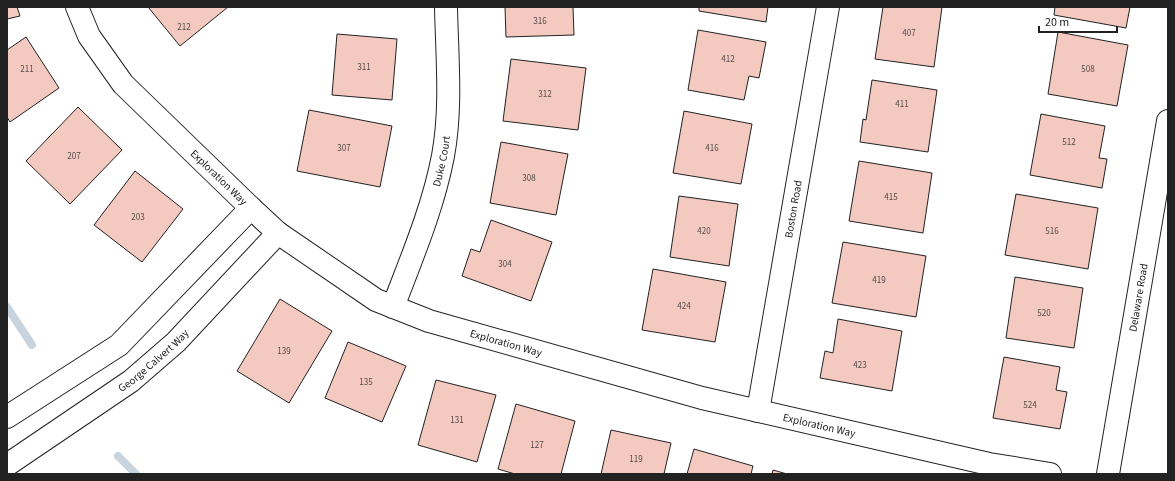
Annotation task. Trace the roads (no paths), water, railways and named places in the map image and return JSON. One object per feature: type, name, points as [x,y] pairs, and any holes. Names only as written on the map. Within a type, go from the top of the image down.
[{"type":"street","name":"Exploration Way","points":[[77,7],[89,36],[123,84],[251,208],[278,232],[376,300],[429,321],[702,398],[989,464],[1050,474]]},
{"type":"street","name":"Duke Court","points":[[393,307],[429,213],[443,156],[449,98],[446,7]]},
{"type":"street","name":"Boston Road","points":[[758,411],[828,7]]},
{"type":"street","name":"Delaware Road","points":[[1108,474],[1168,121]]},
{"type":"street","points":[[7,416],[119,345],[251,208]]},
{"type":"street","name":"George Calvert Way","points":[[7,465],[131,381],[176,342],[278,232]]},
{"type":"waterway","points":[[7,307],[32,345]]},
{"type":"waterway","points":[[118,456],[136,474]]}]
